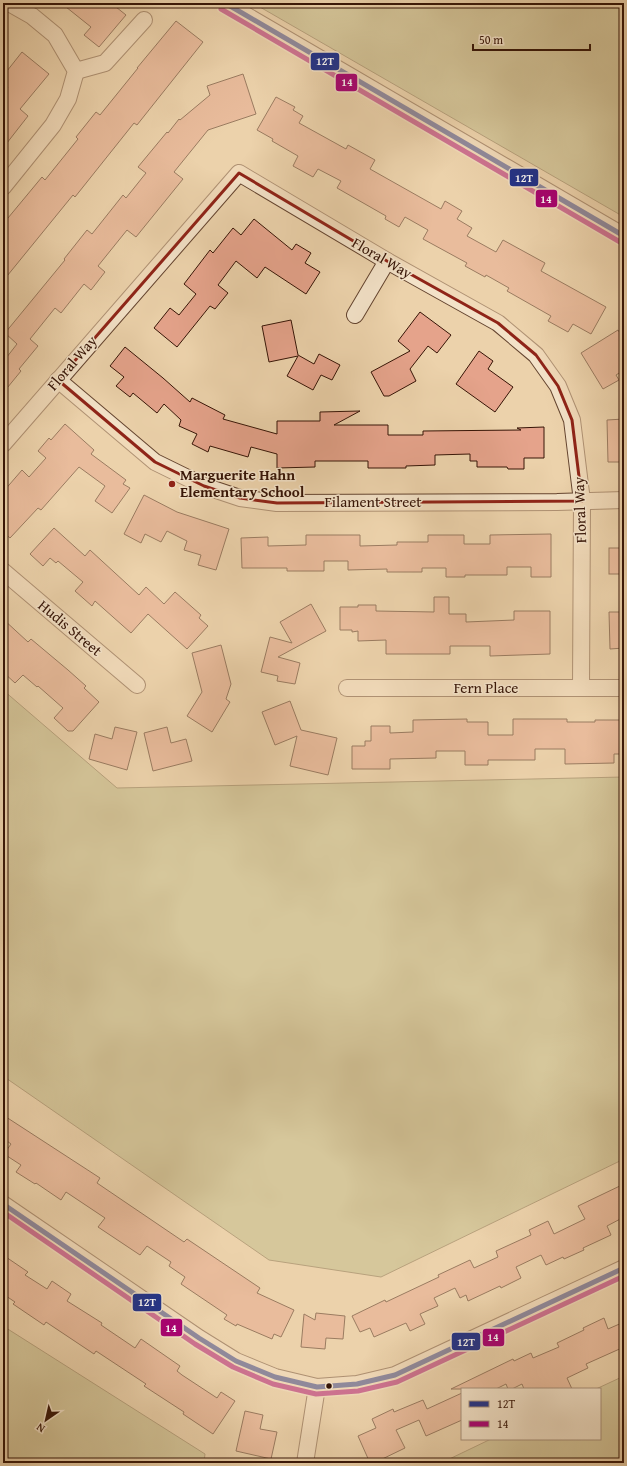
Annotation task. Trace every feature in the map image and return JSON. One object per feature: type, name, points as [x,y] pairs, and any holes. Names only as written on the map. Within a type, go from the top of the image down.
[{"type":"street","points":[[3,187],[53,124],[68,99],[76,71],[55,35],[32,16],[9,3]]},
{"type":"street","points":[[225,3],[624,236]]},
{"type":"street","points":[[76,71],[105,63],[144,20]]},
{"type":"street","name":"Floral Way","points":[[3,444],[238,173],[387,261],[498,322],[536,356],[558,386],[572,420],[582,501],[581,688]]},
{"type":"street","points":[[355,315],[387,261]]},
{"type":"street","name":"Filament Street","points":[[58,380],[155,462],[204,486],[240,498],[277,503],[557,502],[624,500]]},
{"type":"street","name":"Hudis Street","points":[[3,571],[137,685]]},
{"type":"street","name":"Fern Place","points":[[347,688],[624,688]]},
{"type":"street","points":[[3,1204],[199,1338],[236,1361],[276,1378],[317,1387],[357,1384],[395,1375],[624,1268]]},
{"type":"street","points":[[305,1463],[317,1387]]},
{"type":"highlighted area","points":[[239,173],[387,261],[498,323],[536,355],[558,386],[572,420],[582,501],[277,503],[240,498],[204,486],[155,462],[58,380]]},
{"type":"green space","points":[[253,3],[624,3],[624,217]]},
{"type":"green space","points":[[3,690],[117,788],[624,777],[624,1159],[381,1277],[269,1260],[3,1076]]},
{"type":"green space","points":[[3,1326],[205,1454],[204,1463],[3,1463]]},
{"type":"green space","points":[[624,1376],[624,1463],[441,1463],[489,1440],[601,1440],[601,1388],[598,1388]]},
{"type":"building","points":[[61,3],[111,3],[126,15],[99,47],[84,35],[91,27]]},
{"type":"building","points":[[176,21],[203,42],[137,125],[134,123],[75,197],[73,195],[3,281],[3,224],[42,177],[45,180],[78,139],[76,137],[96,112],[100,115]]},
{"type":"building","points":[[22,52],[49,74],[20,109],[28,116],[3,148],[3,94],[8,87],[3,83],[3,76]]},
{"type":"building","points":[[243,74],[256,114],[208,130],[174,172],[183,179],[136,237],[127,230],[98,266],[105,272],[91,290],[84,284],[61,313],[55,308],[30,339],[38,346],[19,369],[21,371],[3,393],[3,362],[17,344],[5,333],[65,260],[64,259],[87,230],[92,234],[123,195],[126,198],[146,173],[138,167],[179,119],[180,120],[210,95],[207,86]]},
{"type":"building","points":[[276,97],[295,107],[293,110],[303,116],[299,123],[346,149],[348,145],[375,160],[370,169],[441,209],[445,201],[462,211],[457,219],[472,228],[467,236],[496,252],[503,240],[545,263],[541,271],[606,307],[591,334],[573,324],[568,332],[548,321],[551,316],[507,291],[509,288],[486,275],[485,277],[465,266],[467,263],[423,239],[428,230],[405,217],[399,227],[385,219],[386,216],[337,188],[341,181],[318,169],[313,177],[293,166],[298,156],[272,141],[273,139],[257,130]]},
{"type":"building","points":[[254,219],[292,250],[296,244],[311,253],[305,263],[320,272],[306,294],[265,267],[257,278],[236,261],[218,285],[228,293],[215,309],[210,306],[177,347],[154,328],[170,308],[179,315],[196,294],[184,284],[210,250],[213,253],[233,228],[241,235]]},
{"type":"building","points":[[420,312],[451,335],[437,353],[428,346],[410,369],[416,381],[389,396],[384,396],[371,372],[410,351],[398,341]]},
{"type":"building","points":[[291,320],[298,355],[314,364],[319,354],[340,365],[332,380],[321,375],[313,390],[287,376],[298,356],[269,362],[262,326]]},
{"type":"building","points":[[618,330],[624,340],[624,370],[616,375],[619,380],[603,389],[581,353]]},
{"type":"building","points":[[125,347],[190,402],[192,398],[225,415],[223,419],[277,434],[277,421],[320,421],[320,412],[360,411],[334,425],[388,425],[388,435],[423,435],[423,431],[521,430],[517,428],[544,427],[544,458],[524,458],[524,469],[508,469],[507,467],[477,467],[477,461],[470,461],[470,454],[435,455],[435,465],[406,466],[406,468],[368,468],[368,461],[315,461],[315,467],[277,468],[277,454],[251,447],[248,457],[210,446],[208,452],[192,444],[197,434],[179,426],[181,420],[164,404],[157,413],[133,393],[130,397],[116,386],[124,377],[110,366]]},
{"type":"building","points":[[479,351],[493,361],[488,369],[513,387],[495,412],[456,384]]},
{"type":"building","points":[[624,419],[624,462],[608,462],[607,420]]},
{"type":"building","points":[[65,424],[94,450],[91,454],[126,480],[123,484],[130,488],[112,513],[95,501],[105,486],[79,467],[41,510],[38,508],[10,538],[3,532],[3,492],[22,470],[29,477],[46,458],[38,451],[49,438],[51,440]]},
{"type":"building","points":[[144,495],[177,512],[229,529],[216,570],[198,565],[201,555],[184,550],[187,541],[167,531],[161,542],[145,534],[141,543],[124,534]]},
{"type":"building","points":[[54,528],[85,556],[90,550],[139,595],[146,587],[164,604],[175,592],[201,615],[199,618],[208,626],[187,649],[148,614],[131,633],[95,601],[92,606],[75,591],[83,582],[58,561],[56,563],[50,558],[43,566],[30,554]]},
{"type":"building","points":[[551,534],[551,577],[531,577],[531,567],[507,567],[507,575],[465,575],[465,577],[446,577],[446,568],[422,568],[422,572],[387,572],[387,569],[348,570],[348,561],[324,561],[324,571],[287,571],[287,568],[242,568],[241,538],[268,537],[268,546],[306,545],[306,535],[360,535],[360,546],[397,545],[397,542],[428,542],[428,535],[464,535],[464,544],[490,544],[490,535]]},
{"type":"building","points":[[609,548],[624,548],[624,574],[609,574]]},
{"type":"building","points":[[434,597],[449,597],[449,614],[466,614],[466,622],[514,620],[514,611],[550,611],[550,654],[490,656],[490,646],[450,646],[450,654],[386,654],[386,640],[358,641],[358,631],[352,632],[352,630],[340,630],[340,607],[376,605],[376,611],[434,612]]},
{"type":"building","points":[[311,604],[326,631],[278,657],[300,663],[295,684],[277,681],[278,676],[261,672],[270,637],[292,643],[280,622]]},
{"type":"building","points":[[609,612],[624,612],[624,648],[610,649]]},
{"type":"building","points":[[3,619],[28,642],[31,639],[68,670],[86,686],[84,688],[99,702],[73,731],[68,731],[54,718],[63,708],[38,686],[37,687],[23,675],[15,683],[3,672]]},
{"type":"building","points":[[221,645],[231,684],[226,699],[230,702],[212,732],[187,716],[202,692],[192,653]]},
{"type":"building","points":[[290,701],[301,730],[337,738],[328,775],[290,766],[297,736],[275,745],[262,712]]},
{"type":"building","points":[[467,719],[467,722],[488,722],[488,735],[513,735],[513,719],[567,719],[567,722],[624,720],[624,754],[614,754],[614,763],[565,764],[565,749],[535,749],[535,760],[488,760],[488,765],[465,765],[465,751],[436,751],[436,758],[390,759],[390,769],[352,769],[352,746],[365,746],[365,741],[371,741],[371,726],[390,726],[390,733],[413,732],[413,720]]},
{"type":"building","points":[[115,727],[137,732],[127,770],[89,759],[95,734],[112,739]]},
{"type":"building","points":[[167,727],[171,743],[186,739],[192,761],[153,771],[144,733]]},
{"type":"building","points":[[3,1115],[100,1178],[97,1183],[184,1242],[187,1239],[260,1288],[257,1293],[294,1310],[281,1337],[274,1334],[272,1339],[237,1324],[236,1326],[224,1319],[227,1315],[181,1284],[185,1277],[169,1266],[171,1262],[147,1246],[140,1255],[98,1227],[105,1218],[66,1192],[61,1200],[36,1183],[35,1184],[16,1172],[21,1165],[4,1154],[11,1144],[3,1138]]},
{"type":"building","points":[[624,1184],[624,1217],[607,1226],[611,1235],[583,1248],[584,1250],[546,1265],[541,1255],[516,1267],[521,1278],[501,1288],[500,1286],[468,1301],[466,1295],[460,1298],[455,1288],[434,1298],[438,1306],[420,1314],[425,1324],[410,1331],[406,1323],[374,1337],[370,1328],[360,1332],[352,1316],[439,1277],[438,1275],[470,1260],[474,1268],[498,1257],[496,1251],[531,1235],[529,1230],[548,1221],[554,1234],[585,1219],[578,1206]]},
{"type":"building","points":[[3,1255],[28,1272],[25,1275],[47,1289],[52,1281],[71,1294],[67,1301],[102,1323],[101,1325],[135,1348],[141,1339],[180,1366],[177,1371],[182,1375],[217,1398],[221,1392],[235,1401],[213,1434],[183,1414],[184,1412],[144,1386],[146,1384],[96,1351],[94,1354],[46,1322],[44,1325],[13,1304],[15,1302],[3,1294]]},
{"type":"building","points":[[316,1313],[345,1316],[343,1339],[326,1338],[325,1349],[301,1347],[304,1314],[315,1320]]},
{"type":"building","points":[[604,1318],[608,1329],[624,1322],[624,1347],[586,1364],[588,1368],[567,1378],[572,1388],[524,1388],[522,1384],[514,1388],[508,1388],[506,1384],[498,1388],[451,1389],[513,1359],[514,1361],[531,1353],[533,1358],[559,1347],[557,1343],[584,1330],[583,1328]]},
{"type":"building","points":[[461,1393],[461,1420],[426,1436],[419,1420],[396,1430],[405,1448],[374,1463],[370,1463],[358,1436],[376,1428],[372,1419],[393,1409],[394,1412],[423,1400],[427,1409]]},
{"type":"building","points":[[245,1411],[263,1415],[260,1429],[277,1432],[271,1459],[236,1451]]},
{"type":"transit line","name":"12T","points":[[225,3],[624,236]]},
{"type":"transit line","name":"14","points":[[221,9],[620,242]]},
{"type":"transit line","name":"12T","points":[[3,1204],[199,1338],[236,1361],[275,1377],[317,1387],[357,1384],[395,1375],[624,1268]]},
{"type":"transit line","name":"14","points":[[3,1212],[195,1344],[233,1367],[273,1384],[316,1394],[358,1391],[397,1382],[624,1276]]},
{"type":"place","name":"Marguerite Hahn Elementary School","points":[[172,484]]}]
